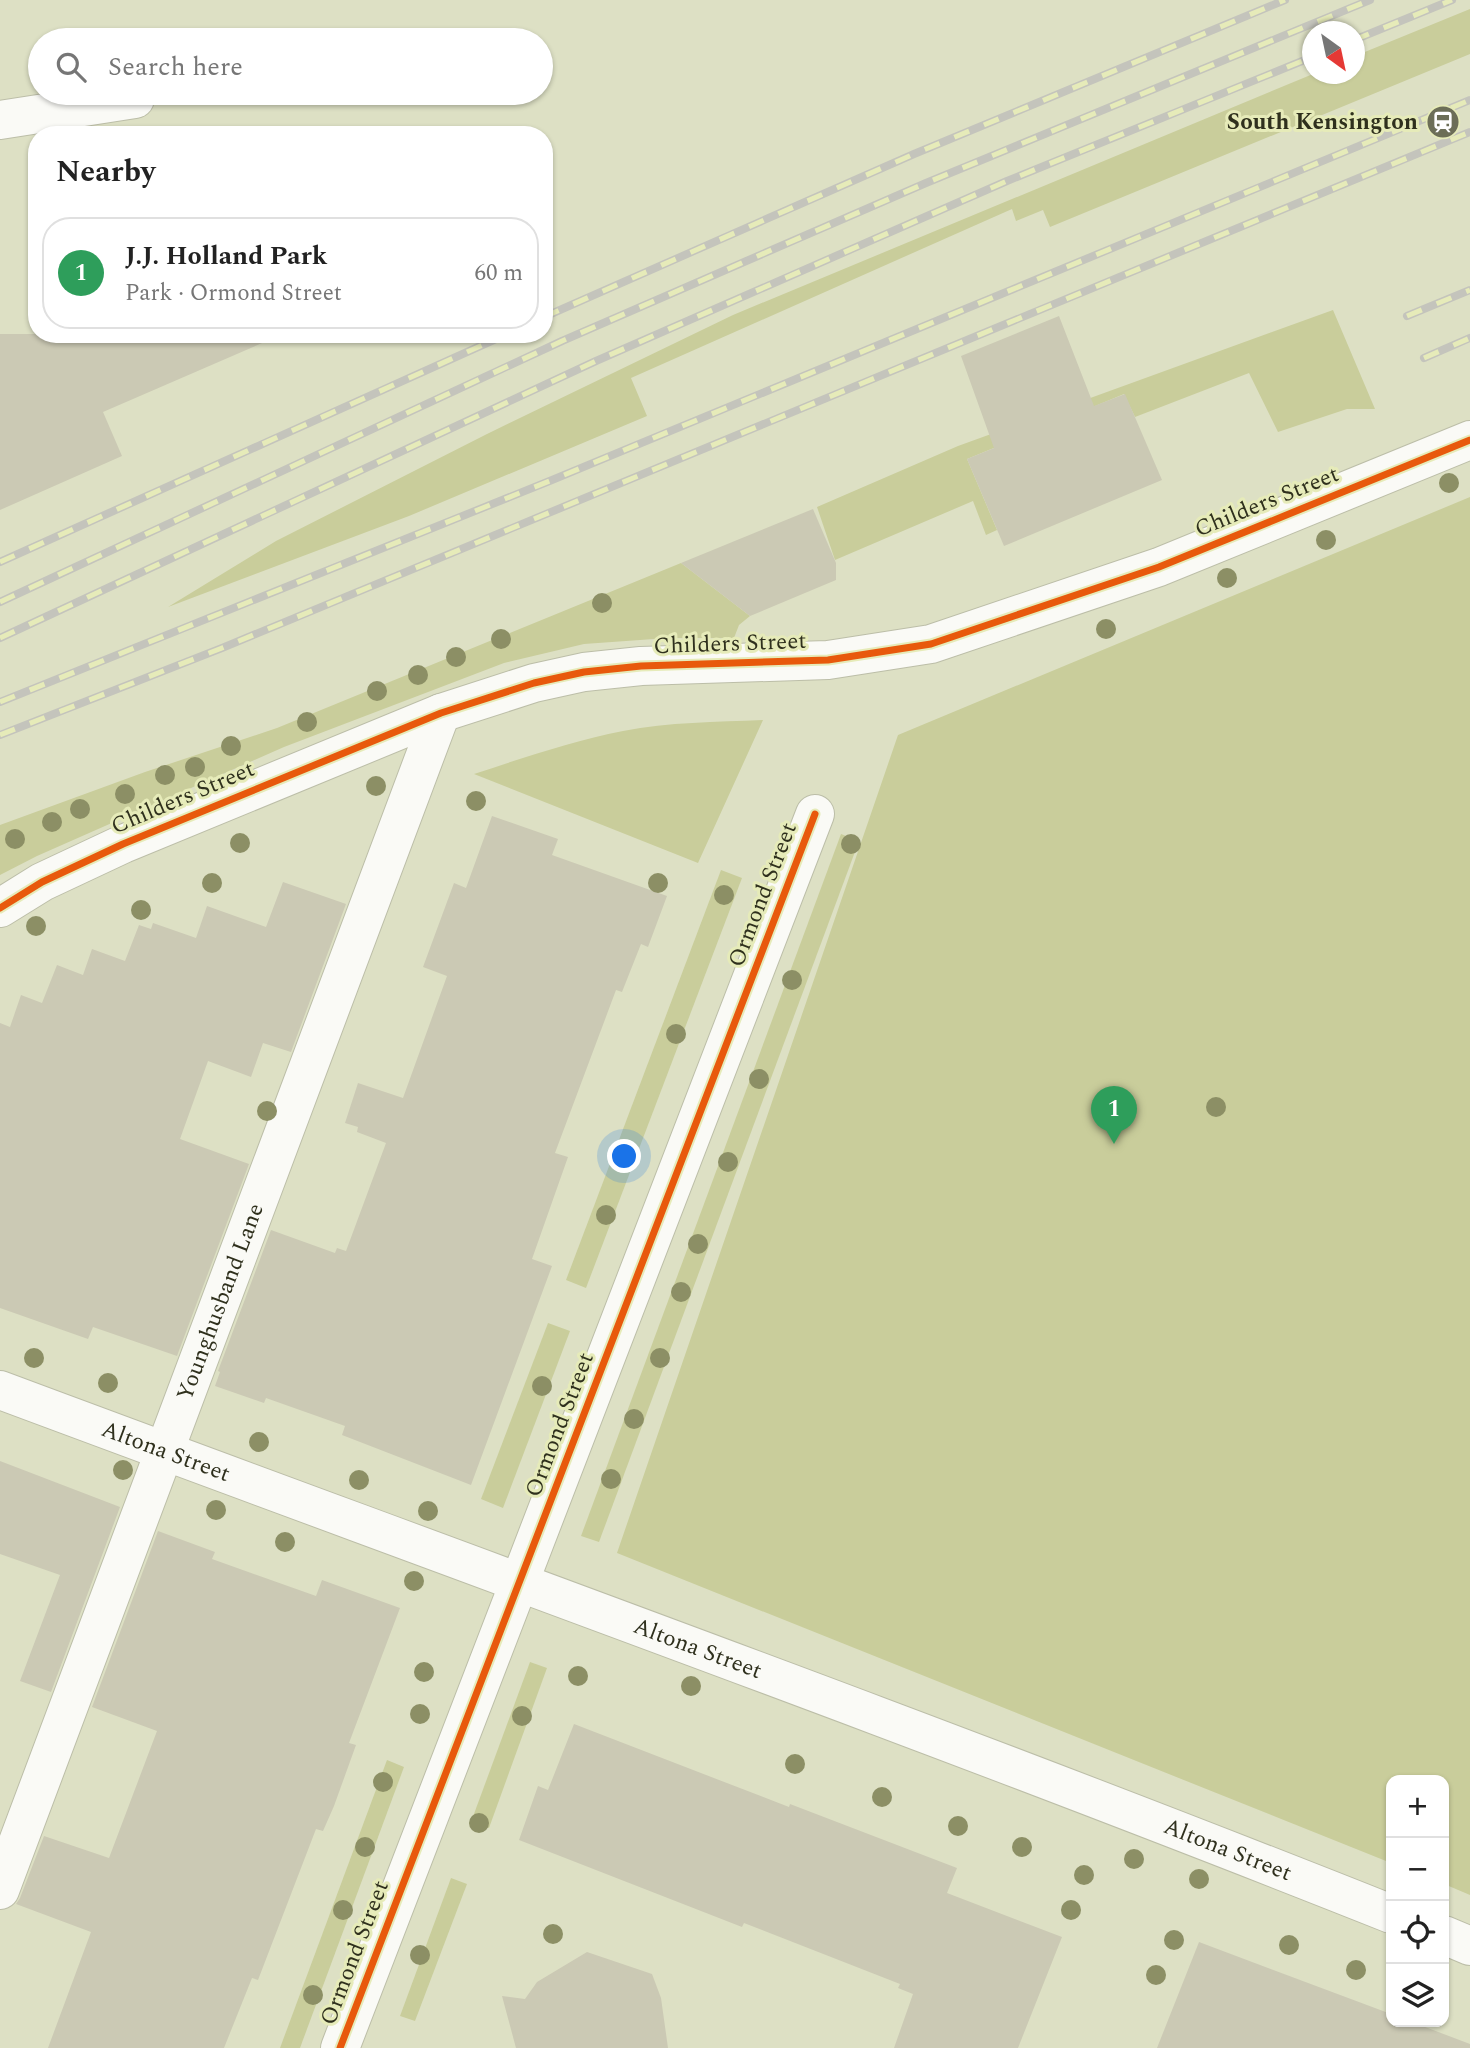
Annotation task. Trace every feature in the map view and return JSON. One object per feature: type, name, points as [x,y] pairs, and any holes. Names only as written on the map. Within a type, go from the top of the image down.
[{"type":"street","points":[[0,120],[96,105]]},
{"type":"street","name":"Childers Street","points":[[0,908],[42,881],[123,844],[441,713],[534,683],[584,672],[689,663],[828,660],[931,644],[1159,567],[1470,440]]},
{"type":"street","name":"Younghusband Lane","points":[[0,1890],[441,713]]},
{"type":"street","name":"Ormond Street","points":[[340,2048],[815,814]]},
{"type":"street","name":"Altona Street","points":[[0,1390],[521,1582],[1226,1848],[1386,1912]]},
{"type":"street","points":[[1449,1937],[1470,1946]]},
{"type":"green space","points":[[1470,9],[1470,54],[1050,227],[1043,210],[1016,221],[1012,209],[631,378],[647,416],[409,516],[168,607],[276,541],[487,434],[733,315],[1302,79],[1302,84],[1365,84],[1365,52]]},
{"type":"green space","points":[[1333,310],[1375,409],[1347,409],[1278,432],[1249,373],[1135,417],[1124,394],[967,459],[997,530],[986,535],[973,501],[835,560],[817,507],[958,446]]},
{"type":"green space","points":[[1470,497],[1470,1895],[1449,1886],[1449,1775],[1386,1775],[1386,1861],[617,1553],[898,735]]},
{"type":"green space","points":[[681,563],[750,616],[739,625],[734,638],[668,638],[584,644],[504,663],[284,747],[37,856],[0,875],[0,825],[277,728]]},
{"type":"green space","points":[[763,720],[698,863],[474,774],[566,745],[623,731],[675,724]]},
{"type":"green space","points":[[841,834],[859,841],[599,1542],[581,1536]]},
{"type":"green space","points":[[721,870],[742,878],[586,1288],[566,1280]]},
{"type":"green space","points":[[548,1323],[570,1331],[503,1508],[481,1499]]},
{"type":"green space","points":[[530,1662],[547,1668],[489,1828],[471,1822]]},
{"type":"green space","points":[[387,1760],[404,1767],[300,2048],[280,2048]]},
{"type":"green space","points":[[451,1878],[467,1884],[415,2021],[400,2016]]},
{"type":"building","points":[[1059,316],[1094,406],[1125,394],[1162,480],[1004,546],[967,459],[994,448],[961,356]]},
{"type":"building","points":[[0,334],[28,334],[28,343],[262,343],[103,412],[122,456],[0,510]]},
{"type":"building","points":[[813,509],[836,563],[836,580],[750,616],[681,563]]},
{"type":"building","points":[[492,816],[558,839],[552,855],[667,896],[648,947],[641,944],[622,992],[616,990],[555,1153],[568,1157],[532,1259],[552,1266],[471,1485],[342,1435],[345,1426],[266,1398],[264,1403],[215,1386],[220,1372],[218,1371],[271,1230],[335,1253],[337,1248],[346,1251],[386,1143],[357,1132],[358,1127],[345,1123],[358,1083],[403,1098],[447,976],[423,967],[454,883],[466,888]]},
{"type":"building","points":[[283,882],[346,904],[291,1052],[263,1043],[251,1077],[208,1061],[180,1139],[249,1164],[177,1356],[93,1327],[88,1339],[0,1308],[0,1023],[10,1027],[21,995],[42,1003],[57,965],[83,975],[92,949],[125,961],[139,925],[151,929],[153,923],[196,938],[207,906],[266,927]]},
{"type":"building","points":[[0,1461],[120,1507],[51,1692],[20,1681],[60,1575],[0,1554]]},
{"type":"building","points":[[158,1531],[215,1552],[212,1559],[316,1596],[322,1580],[400,1608],[349,1743],[356,1745],[334,1806],[323,1831],[316,1829],[258,1980],[252,1978],[224,2048],[48,2048],[91,1932],[16,1904],[44,1836],[109,1858],[157,1731],[92,1707]]},
{"type":"building","points":[[574,1724],[957,1868],[947,1893],[1062,1937],[1018,2048],[894,2048],[913,1994],[898,1988],[900,1984],[744,1923],[742,1927],[519,1840],[538,1786],[548,1790]]},
{"type":"building","points":[[1199,1942],[1386,2012],[1386,2027],[1425,2027],[1470,2044],[1470,2048],[1157,2048]]},
{"type":"building","points":[[587,1952],[652,1974],[661,1998],[668,2048],[516,2048],[502,1996],[525,1999],[537,1982]]},
{"type":"railway","points":[[553,313],[914,154],[1285,0]]},
{"type":"railway","points":[[0,602],[562,341],[926,183],[1370,0]]},
{"type":"railway","points":[[1365,36],[1452,0]]},
{"type":"railway","points":[[0,638],[596,361],[1007,181],[1302,61]]},
{"type":"railway","points":[[0,702],[552,480],[1470,100]]},
{"type":"railway","points":[[0,735],[222,648],[1470,132]]},
{"type":"railway","points":[[1407,316],[1470,290]]},
{"type":"railway","points":[[1424,358],[1470,338]]},
{"type":"railway","points":[[0,562],[487,343]]},
{"type":"cycle path","points":[[0,908],[42,882],[123,844],[441,713],[534,683],[584,672],[641,666],[828,660],[931,644],[1159,567],[1470,440]]},
{"type":"cycle path","points":[[340,2048],[815,814]]},
{"type":"place","name":"South Kensington","points":[[1443,122]]},
{"type":"place","name":"J.J. Holland Park","points":[[1114,1144]]}]
